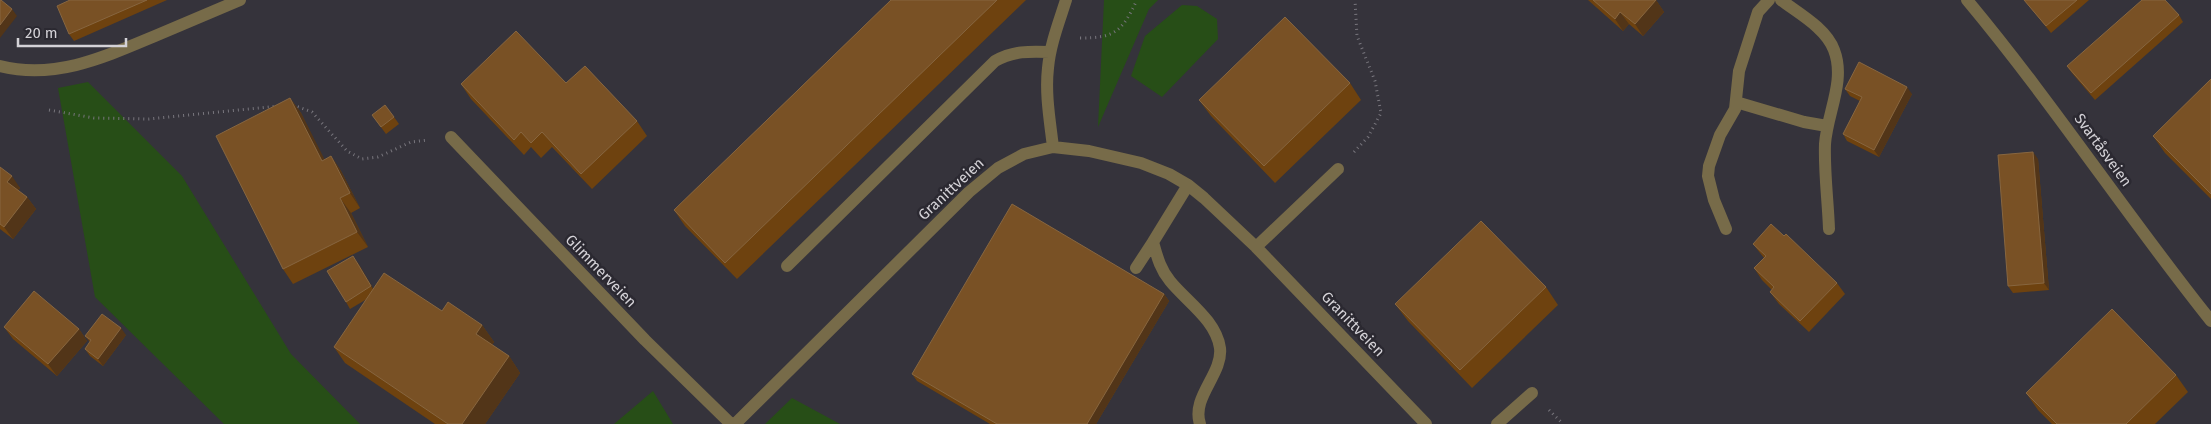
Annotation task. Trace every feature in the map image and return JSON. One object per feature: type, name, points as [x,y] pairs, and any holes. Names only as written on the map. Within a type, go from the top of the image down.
[{"type":"street","points":[[0,66],[18,71],[35,72],[54,70],[102,58],[240,0]]},
{"type":"street","points":[[1053,147],[1048,106],[1048,69],[1050,52],[1066,0]]},
{"type":"street","points":[[1726,229],[1714,200],[1708,176],[1714,147],[1735,109],[1739,71],[1747,41],[1758,12],[1770,0]]},
{"type":"street","points":[[1781,0],[1819,29],[1834,48],[1838,82],[1827,126],[1825,146],[1829,229]]},
{"type":"street","name":"Svartåsveien","points":[[1967,0],[1996,35],[2091,160],[2172,272],[2211,321]]},
{"type":"street","points":[[788,266],[995,61],[1008,54],[1024,50],[1050,52]]},
{"type":"street","points":[[1736,102],[1804,122],[1827,126]]},
{"type":"street","name":"Glimmerveien","points":[[451,138],[645,340],[733,424]]},
{"type":"street","name":"Granittveien","points":[[733,424],[969,192],[998,168],[1024,154],[1053,147],[1089,151],[1141,163],[1169,174],[1188,185],[1256,246],[1426,424]]},
{"type":"street","points":[[1256,246],[1338,169]]},
{"type":"street","points":[[1136,268],[1188,185]]},
{"type":"street","points":[[1153,242],[1164,273],[1201,313],[1216,333],[1220,349],[1218,361],[1202,398],[1199,411],[1200,424]]},
{"type":"street","points":[[1497,424],[1532,393]]},
{"type":"path","points":[[1055,38],[1108,36],[1127,22],[1137,0]]},
{"type":"path","points":[[1338,169],[1368,137],[1381,112],[1375,82],[1357,36],[1355,0]]},
{"type":"path","points":[[49,110],[94,118],[149,119],[282,105]]},
{"type":"path","points":[[291,105],[312,112],[347,151],[362,159],[378,157],[410,142],[451,138]]},
{"type":"green space","points":[[1104,0],[1158,0],[1149,9],[1098,127]]},
{"type":"green space","points":[[1182,5],[1197,6],[1217,19],[1218,39],[1162,97],[1131,76],[1145,36]]},
{"type":"green space","points":[[88,82],[182,176],[291,354],[360,424],[224,424],[95,297],[58,88]]},
{"type":"green space","points":[[653,391],[673,424],[614,424]]},
{"type":"green space","points":[[792,398],[840,424],[765,424]]},
{"type":"building","points":[[0,0],[12,9],[0,25]]},
{"type":"building","points":[[70,0],[147,0],[69,34],[57,6]]},
{"type":"building","points":[[891,0],[997,0],[725,263],[674,210]]},
{"type":"building","points":[[1593,0],[1656,0],[1635,24],[1620,12],[1615,19]]},
{"type":"building","points":[[2024,0],[2077,0],[2046,26]]},
{"type":"building","points":[[2142,0],[2165,0],[2179,15],[2091,93],[2067,66]]},
{"type":"building","points":[[1285,17],[1350,83],[1264,166],[1199,100]]},
{"type":"building","points":[[516,31],[566,83],[585,66],[637,121],[581,174],[542,132],[531,143],[521,132],[514,140],[461,84]]},
{"type":"building","points":[[1859,62],[1907,87],[1874,150],[1843,134],[1862,97],[1845,89]]},
{"type":"building","points":[[2211,79],[2211,194],[2153,136]]},
{"type":"building","points":[[290,98],[322,161],[331,156],[350,193],[340,198],[357,232],[283,269],[216,136]]},
{"type":"building","points":[[385,105],[394,117],[381,127],[372,115]]},
{"type":"building","points":[[2033,152],[2044,283],[2008,286],[1998,155]]},
{"type":"building","points":[[0,167],[12,176],[7,182],[27,197],[4,227],[0,224]]},
{"type":"building","points":[[1012,204],[1164,294],[1087,424],[997,424],[912,374]]},
{"type":"building","points":[[1481,221],[1546,287],[1460,370],[1395,304]]},
{"type":"building","points":[[1771,224],[1784,236],[1786,234],[1837,283],[1800,321],[1770,292],[1774,287],[1754,268],[1766,256],[1753,244]]},
{"type":"building","points":[[353,256],[371,286],[346,302],[327,271]]},
{"type":"building","points":[[384,273],[442,311],[448,302],[482,325],[476,334],[509,356],[462,424],[448,424],[334,347]]},
{"type":"building","points":[[34,291],[79,329],[48,364],[4,327]]},
{"type":"building","points":[[2112,309],[2176,375],[2126,424],[2057,424],[2026,393]]},
{"type":"building","points":[[102,314],[121,328],[98,359],[85,349],[91,340],[85,336]]}]
